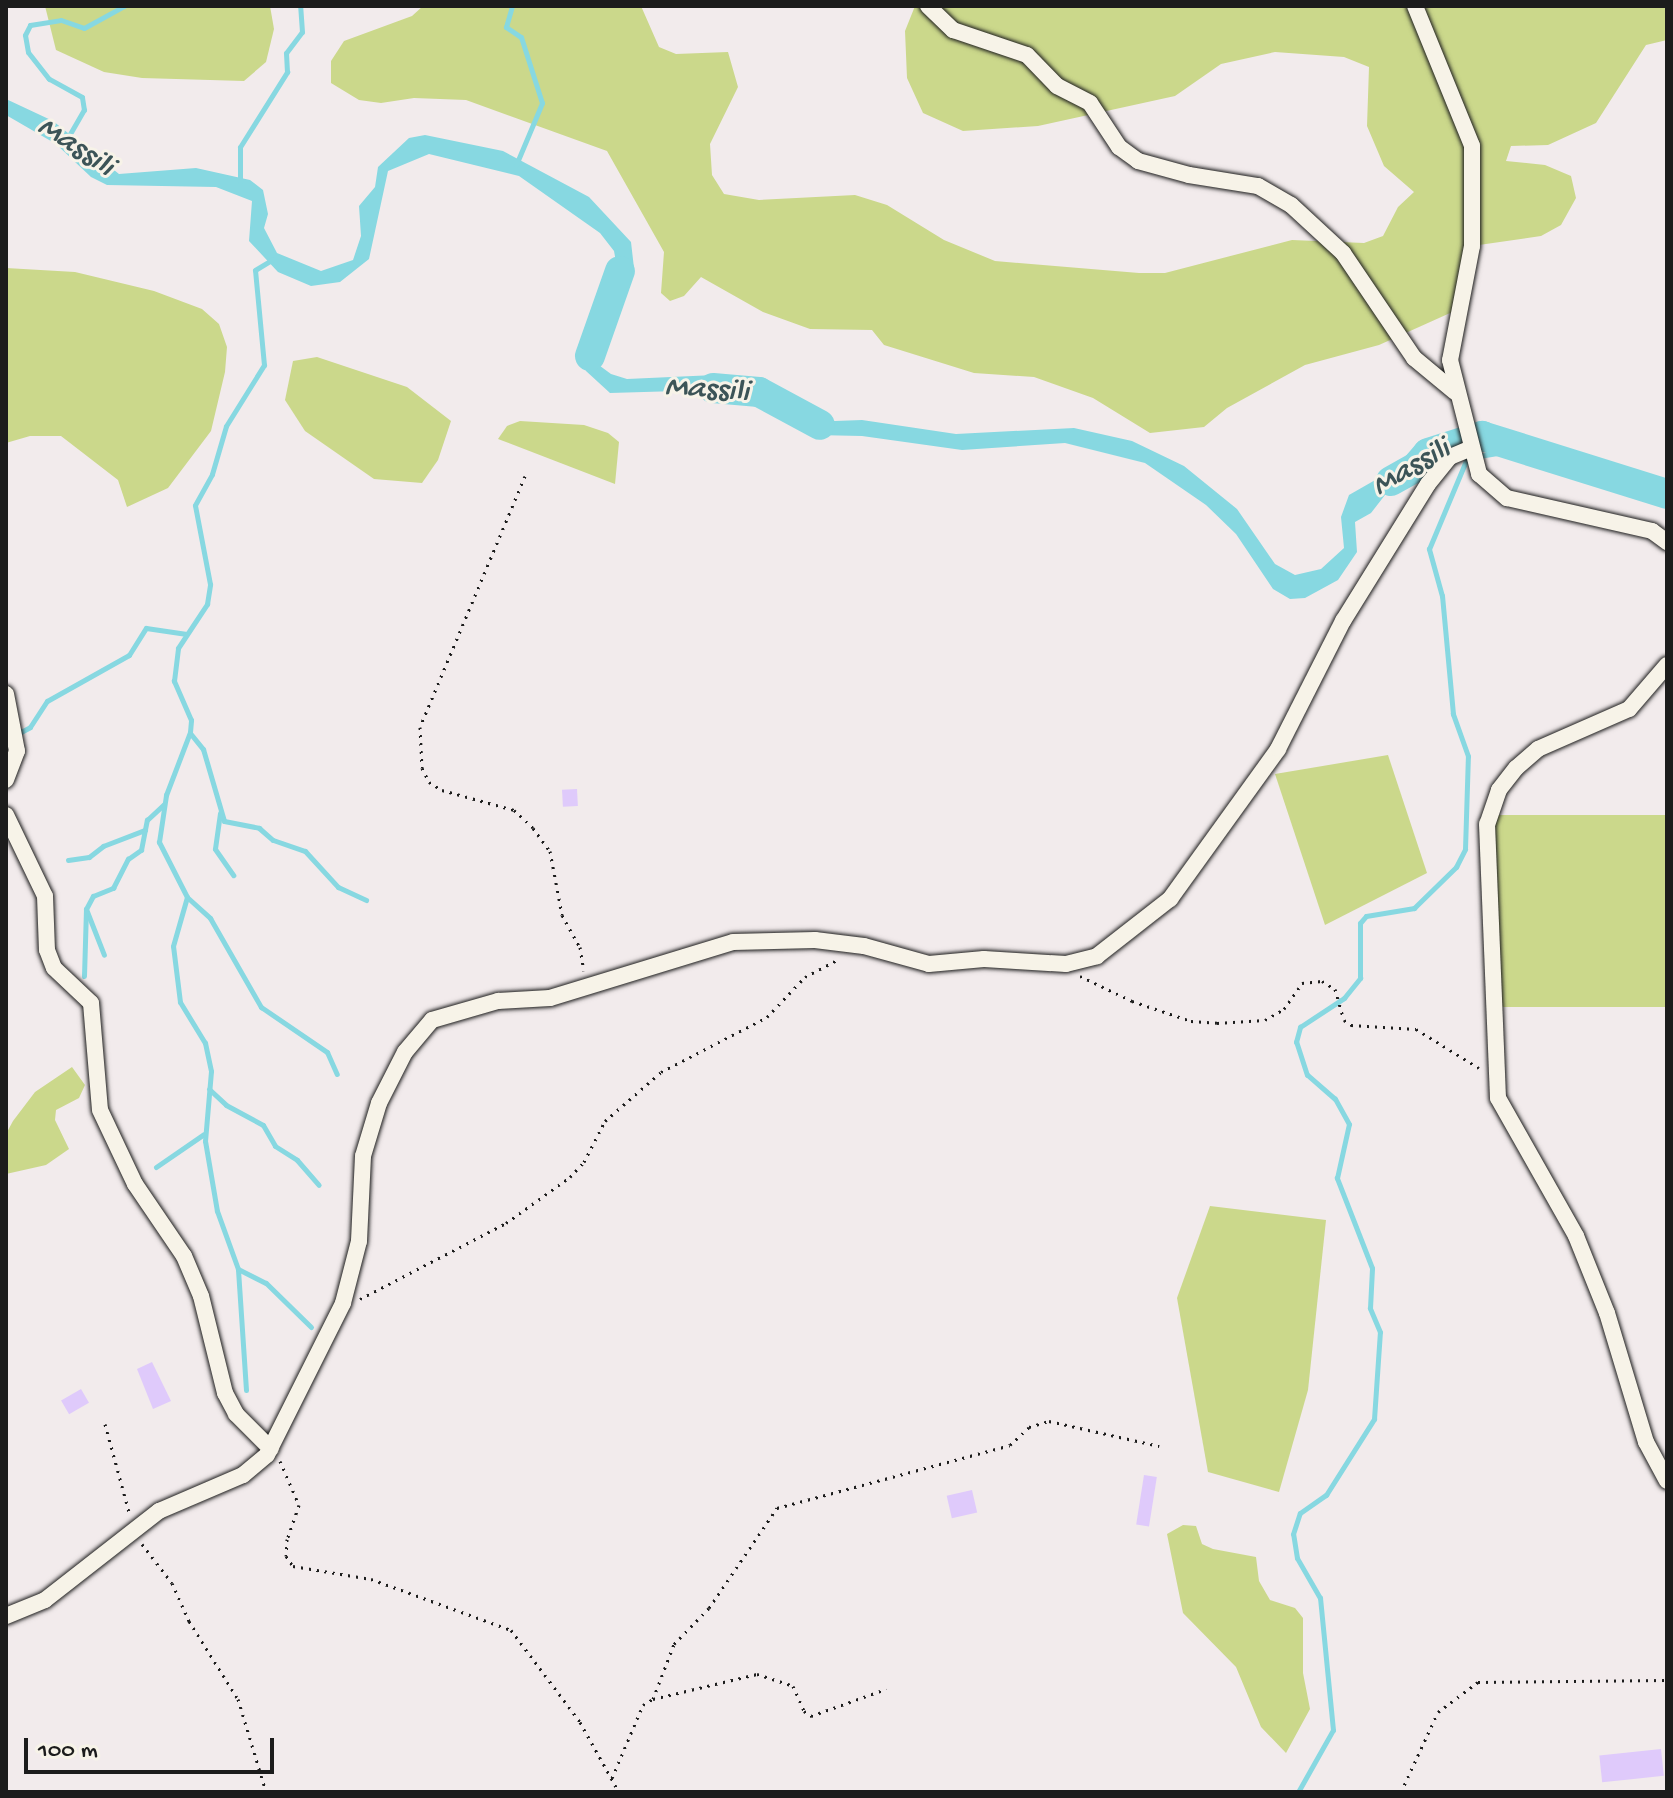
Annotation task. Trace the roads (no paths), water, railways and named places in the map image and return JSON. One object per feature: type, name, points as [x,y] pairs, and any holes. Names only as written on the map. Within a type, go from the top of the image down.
[{"type":"street","points":[[928,6],[953,30],[1035,60],[1057,86],[1090,103],[1119,147],[1138,161],[1258,186],[1291,205],[1343,253],[1414,358],[1455,392]]},
{"type":"street","points":[[1415,6],[1472,146],[1472,246],[1450,360],[1455,392],[1479,474],[1507,498],[1652,531],[1667,542]]},
{"type":"street","points":[[6,1616],[45,1600],[159,1511],[243,1475],[271,1449],[343,1303],[359,1241],[363,1156],[379,1103],[405,1052],[442,1014],[574,992],[733,942],[815,940],[929,964],[984,959],[1066,964],[1097,956],[1170,899],[1278,749],[1343,621],[1428,484],[1450,457],[1471,448]]},
{"type":"street","points":[[1667,665],[1629,709],[1538,749],[1516,768],[1490,808],[1495,1079],[1498,1098],[1518,1141],[1576,1236],[1607,1313],[1646,1442],[1667,1481]]},
{"type":"street","points":[[6,694],[17,751],[6,780]]},
{"type":"street","points":[[6,815],[45,896],[47,950],[54,968],[91,1003],[100,1110],[135,1184],[184,1256],[201,1296],[230,1404],[271,1449]]},
{"type":"water","points":[[6,99],[53,121],[119,174],[196,168],[250,180],[263,190],[268,214],[264,228],[277,253],[321,271],[353,260],[361,236],[359,206],[375,187],[378,167],[409,138],[425,135],[503,151],[589,197],[631,242],[634,268],[614,307],[601,305],[603,283],[616,262],[614,251],[600,233],[519,176],[429,154],[388,171],[369,259],[340,282],[311,286],[278,272],[249,241],[252,201],[216,187],[107,185],[91,177],[56,144],[6,115]]},
{"type":"water","points":[[601,318],[605,321],[596,363],[611,374],[627,379],[715,375],[748,386],[752,400],[678,391],[610,393],[586,371],[582,353],[586,330]]},
{"type":"water","points":[[785,401],[814,418],[835,421],[862,420],[956,434],[1074,428],[1132,441],[1184,466],[1237,509],[1275,564],[1295,575],[1321,569],[1344,548],[1341,517],[1349,495],[1419,455],[1428,465],[1392,486],[1371,513],[1355,522],[1357,552],[1338,580],[1305,598],[1290,599],[1273,589],[1236,534],[1206,505],[1145,463],[1065,443],[962,450],[862,436],[815,435],[792,416]]},
{"type":"waterway","points":[[67,139],[84,110],[82,97],[49,79],[28,52],[25,35],[30,25],[61,20],[84,28],[124,6]]},
{"type":"waterway","points":[[240,181],[240,147],[287,72],[286,53],[302,32],[300,6]]},
{"type":"waterway","points":[[512,6],[506,27],[521,37],[542,103],[516,165]]},
{"type":"waterway","points":[[246,1390],[238,1269],[217,1211],[205,1141],[211,1071],[205,1043],[180,1002],[173,946],[187,897],[159,842],[166,795],[190,732],[191,720],[174,681],[178,648],[207,604],[210,584],[195,505],[212,474],[226,426],[264,365],[255,270],[273,259]]},
{"type":"waterway","name":"Massili","points":[[590,356],[620,271]]},
{"type":"waterway","name":"Massili","points":[[713,388],[759,392],[820,425]]},
{"type":"waterway","name":"Massili","points":[[1391,481],[1416,467],[1428,453],[1482,436],[1667,494]]},
{"type":"waterway","points":[[1298,1792],[1333,1730],[1320,1598],[1297,1558],[1293,1534],[1300,1513],[1326,1495],[1374,1419],[1380,1332],[1370,1308],[1372,1268],[1337,1178],[1349,1124],[1335,1099],[1307,1075],[1296,1042],[1300,1027],[1344,998],[1360,978],[1360,923],[1366,916],[1414,908],[1456,867],[1465,849],[1468,756],[1453,714],[1442,596],[1429,549],[1467,458],[1521,449]]},
{"type":"waterway","points":[[6,740],[30,727],[47,701],[129,655],[146,628],[187,634]]},
{"type":"waterway","points":[[190,733],[203,749],[224,821],[259,828],[273,840],[305,851],[338,887],[366,900]]},
{"type":"waterway","points":[[84,976],[86,909],[93,896],[113,888],[128,859],[141,850],[147,820],[164,804]]},
{"type":"waterway","points":[[220,813],[215,849],[233,875]]},
{"type":"waterway","points":[[68,860],[89,857],[103,846],[145,830]]},
{"type":"waterway","points":[[188,898],[210,918],[261,1007],[327,1052],[337,1074]]},
{"type":"waterway","points":[[86,909],[104,955]]},
{"type":"waterway","points":[[209,1089],[226,1105],[263,1125],[275,1146],[297,1160],[319,1185]]},
{"type":"waterway","points":[[156,1167],[204,1134]]},
{"type":"waterway","points":[[238,1269],[266,1283],[311,1327]]}]
